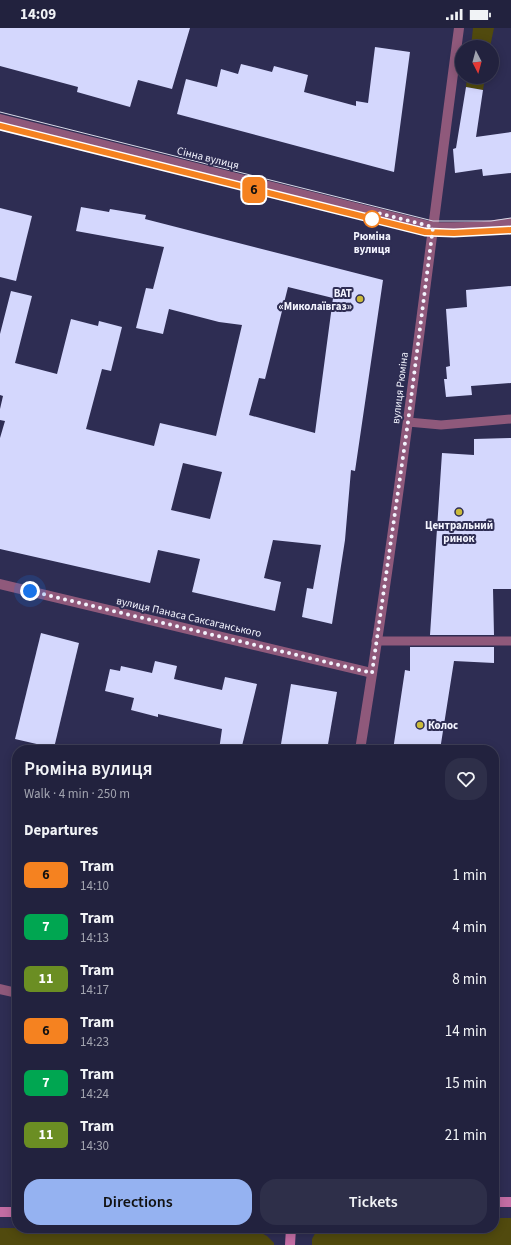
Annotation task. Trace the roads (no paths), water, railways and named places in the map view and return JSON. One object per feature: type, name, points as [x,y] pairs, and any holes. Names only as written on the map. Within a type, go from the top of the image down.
[{"type":"main road","points":[[499,1202],[511,1202]]},
{"type":"main road","points":[[0,1212],[12,1212]]},
{"type":"main road","points":[[290,1245],[291,1233]]},
{"type":"street","name":"вулиця Рюміна","points":[[361,745],[408,422],[459,28]]},
{"type":"street","name":"Сінна вулиця","points":[[0,119],[433,227],[454,228],[494,226],[511,223]]},
{"type":"street","name":"вулиця Панаса Саксаганського","points":[[0,584],[372,673]]},
{"type":"street","points":[[0,989],[12,992]]},
{"type":"lane","points":[[408,422],[441,425],[511,420]]},
{"type":"lane","points":[[376,641],[511,641]]},
{"type":"tram line","points":[[0,112],[433,221],[491,221],[511,218]]},
{"type":"tram line","points":[[0,126],[425,232],[454,233],[511,230]]},
{"type":"tram line","name":"6","points":[[0,126],[425,232],[498,232],[511,230]]},
{"type":"place","name":"Рюміна вулиця","points":[[372,219]]},
{"type":"place","name":"ВАТ «Миколаївгаз»","points":[[360,299]]},
{"type":"place","name":"Центральний ринок","points":[[459,512]]},
{"type":"place","name":"Колос","points":[[420,725]]}]
